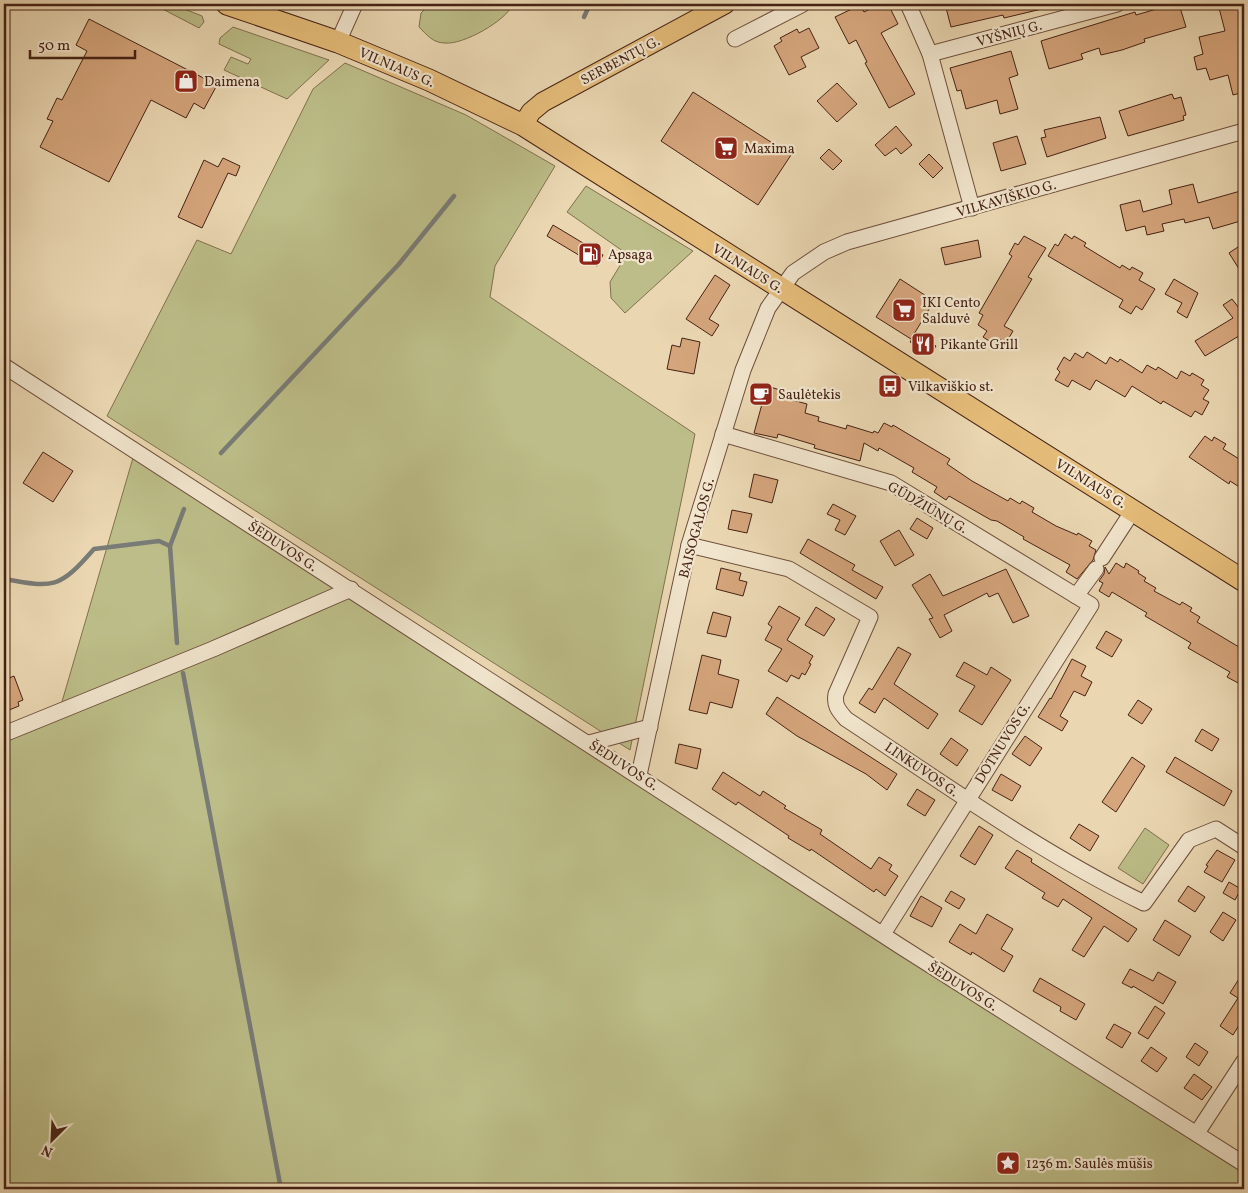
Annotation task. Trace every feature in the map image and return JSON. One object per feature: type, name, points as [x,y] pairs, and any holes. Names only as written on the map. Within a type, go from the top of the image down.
[{"type":"highway","name":"VILNIAUS G.","points":[[227,4],[338,42],[429,80],[524,125],[1244,581]]},
{"type":"main road","name":"SERBENTŲ G.","points":[[524,125],[532,112],[543,102],[724,4]]},
{"type":"street","points":[[338,42],[355,4]]},
{"type":"street","points":[[735,39],[803,4]]},
{"type":"street","points":[[908,4],[930,54],[972,208]]},
{"type":"street","name":"VYŠNIŲ G.","points":[[930,54],[1117,4]]},
{"type":"street","name":"VILKAVIŠKIO G.","points":[[781,289],[793,273],[809,260],[839,245],[1244,130]]},
{"type":"street","name":"BAISOGALOS G.","points":[[639,775],[690,545],[722,434],[743,370],[768,308],[781,289]]},
{"type":"street","name":"ŠEDUVOS G.","points":[[4,366],[883,934],[1244,1164]]},
{"type":"street","name":"GŪDŽIŪNŲ G.","points":[[722,434],[891,484],[1090,605]]},
{"type":"street","points":[[1076,596],[1134,510]]},
{"type":"street","name":"LINKUVOS G.","points":[[690,545],[789,569],[870,617],[836,694],[834,702],[839,711],[846,719],[1090,877],[1144,903],[1189,840],[1216,829],[1244,847]]},
{"type":"street","points":[[4,734],[212,649],[351,589]]},
{"type":"street","name":"DOTNUVOS G.","points":[[883,934],[1090,605]]},
{"type":"street","points":[[589,743],[650,726]]},
{"type":"street","points":[[1197,1134],[1244,1061]]},
{"type":"green space","points":[[153,4],[172,4],[202,16],[204,22],[199,28]]},
{"type":"green space","points":[[430,4],[513,4],[502,18],[483,31],[453,43],[441,43],[428,36],[419,27],[421,13]]},
{"type":"green space","points":[[233,27],[329,60],[287,99],[224,70],[231,57],[248,64],[251,59],[219,44],[220,38]]},
{"type":"green space","points":[[345,63],[466,115],[555,166],[495,266],[490,297],[695,434],[630,750],[107,416],[197,240],[231,254],[313,89]]},
{"type":"green space","points":[[586,186],[693,251],[625,313],[611,298],[610,282],[627,254],[567,212]]},
{"type":"green space","points":[[135,451],[1244,1171],[1235,1189],[4,1189],[4,736],[59,712]]},
{"type":"green space","points":[[1145,828],[1169,845],[1143,884],[1118,868]]},
{"type":"building","points":[[880,4],[888,4],[898,24],[881,33],[915,94],[889,108],[865,63],[867,62],[856,40],[849,44],[835,17],[860,5],[864,12]]},
{"type":"building","points":[[945,4],[987,4],[988,7],[1000,4],[1045,4],[1046,8],[1004,18],[1003,15],[951,27]]},
{"type":"building","points":[[1179,4],[1186,27],[1144,39],[1145,42],[1122,50],[1101,55],[1099,48],[1081,54],[1083,59],[1049,69],[1041,41],[1135,12],[1136,15]]},
{"type":"building","points":[[1218,4],[1244,4],[1244,92],[1233,95],[1228,75],[1210,80],[1206,68],[1197,70],[1194,57],[1203,54],[1199,37],[1225,31]]},
{"type":"building","points":[[89,19],[217,85],[204,109],[194,103],[186,118],[151,100],[109,182],[40,147],[53,121],[47,119],[57,98],[62,100],[87,51],[76,45]]},
{"type":"building","points":[[809,28],[819,48],[801,57],[806,67],[789,75],[774,46],[782,41],[780,38],[797,29],[799,33]]},
{"type":"building","points":[[1011,51],[1018,75],[1009,78],[1018,109],[1000,114],[997,100],[966,109],[961,90],[957,91],[950,68]]},
{"type":"building","points":[[837,83],[857,104],[837,122],[817,101]]},
{"type":"building","name":"Maxima","points":[[693,92],[791,155],[758,205],[661,141]]},
{"type":"building","points":[[1172,94],[1174,99],[1181,97],[1186,115],[1183,116],[1184,120],[1128,136],[1119,111]]},
{"type":"building","points":[[1100,117],[1106,138],[1047,157],[1041,138],[1046,137],[1044,130]]},
{"type":"building","points":[[896,126],[912,145],[901,154],[896,148],[885,156],[875,145]]},
{"type":"building","points":[[1017,136],[1026,164],[1001,171],[993,143]]},
{"type":"building","points":[[829,149],[842,161],[833,170],[820,158]]},
{"type":"building","points":[[929,154],[943,168],[933,178],[919,164]]},
{"type":"building","points":[[223,158],[240,166],[236,176],[228,173],[202,228],[178,217],[204,160],[218,167]]},
{"type":"building","points":[[1193,184],[1198,203],[1244,190],[1244,220],[1213,229],[1209,217],[1185,223],[1184,219],[1162,224],[1164,231],[1147,235],[1145,226],[1126,231],[1120,205],[1140,200],[1143,212],[1172,204],[1169,190]]},
{"type":"building","points":[[553,225],[603,255],[597,266],[547,236]]},
{"type":"building","points":[[1065,234],[1072,239],[1074,236],[1086,243],[1084,246],[1120,268],[1122,265],[1130,270],[1132,267],[1143,273],[1139,280],[1155,289],[1142,310],[1136,306],[1131,314],[1119,307],[1123,300],[1048,256],[1055,244],[1058,246]]},
{"type":"building","points":[[1024,236],[1046,248],[1028,277],[1032,279],[1004,326],[1013,331],[1006,343],[998,338],[994,344],[983,337],[987,331],[978,325],[983,315],[979,313],[1012,256],[1009,254],[1015,243],[1018,245]]},
{"type":"building","points":[[978,240],[981,257],[945,265],[941,248]]},
{"type":"building","points":[[1244,243],[1244,277],[1229,253]]},
{"type":"building","points":[[715,275],[730,285],[709,319],[719,325],[712,336],[686,319]]},
{"type":"building","name":"IKI Cento Salduvė","points":[[900,279],[934,301],[911,339],[876,317]]},
{"type":"building","points":[[1174,279],[1198,293],[1187,318],[1177,312],[1182,303],[1165,294]]},
{"type":"building","points":[[1232,299],[1242,312],[1244,311],[1244,333],[1205,356],[1195,341],[1233,318],[1223,305]]},
{"type":"building","name":"Pikante Grill","points":[[916,333],[936,346],[930,355],[910,342]]},
{"type":"building","points":[[682,338],[700,342],[694,374],[667,369],[672,345],[680,347]]},
{"type":"building","points":[[1087,352],[1106,364],[1110,357],[1118,362],[1120,359],[1142,373],[1147,365],[1156,370],[1158,367],[1177,379],[1181,371],[1190,376],[1192,373],[1204,380],[1201,385],[1209,390],[1203,399],[1209,402],[1202,415],[1195,411],[1191,417],[1163,401],[1161,404],[1132,386],[1125,397],[1096,380],[1090,390],[1072,380],[1068,387],[1055,380],[1060,372],[1057,369],[1064,357],[1070,361],[1075,353],[1083,358]]},
{"type":"building","points":[[767,386],[780,390],[778,396],[807,404],[805,413],[819,417],[818,421],[846,429],[847,425],[873,433],[874,431],[878,433],[884,423],[892,427],[893,425],[950,459],[947,464],[972,481],[1008,501],[1010,498],[1020,504],[1022,501],[1034,508],[1032,512],[1056,526],[1077,535],[1078,533],[1092,541],[1089,546],[1096,550],[1093,560],[1077,579],[1066,572],[1070,565],[1023,539],[1024,537],[997,521],[991,520],[949,496],[946,500],[934,492],[937,487],[912,472],[914,468],[879,448],[878,451],[864,443],[860,461],[814,448],[815,445],[778,434],[777,438],[754,433]]},
{"type":"building","points":[[1205,436],[1212,441],[1214,437],[1226,444],[1223,449],[1244,462],[1244,490],[1230,481],[1229,484],[1189,457]]},
{"type":"building","points":[[43,452],[73,471],[53,502],[23,483]]},
{"type":"building","points":[[754,474],[778,480],[772,503],[749,497]]},
{"type":"building","points":[[833,504],[856,516],[845,535],[835,530],[840,520],[827,514]]},
{"type":"building","points":[[732,510],[752,514],[747,533],[728,529]]},
{"type":"building","points":[[917,518],[933,528],[927,539],[910,529]]},
{"type":"building","points":[[899,530],[914,555],[895,566],[880,541]]},
{"type":"building","points":[[808,539],[855,565],[852,570],[883,587],[876,599],[800,553]]},
{"type":"building","points":[[1116,563],[1124,568],[1126,563],[1139,571],[1138,573],[1146,578],[1144,581],[1156,588],[1154,591],[1180,605],[1182,602],[1192,608],[1190,611],[1200,617],[1197,622],[1244,650],[1244,676],[1240,684],[1227,677],[1230,672],[1188,648],[1191,643],[1145,616],[1147,613],[1112,592],[1109,597],[1099,591],[1103,583],[1099,581],[1104,574],[1105,567],[1109,574]]},
{"type":"building","points":[[721,568],[741,573],[739,580],[747,582],[743,596],[716,589]]},
{"type":"building","points":[[1006,569],[1029,616],[1013,623],[998,593],[989,597],[987,593],[944,615],[952,631],[940,638],[929,619],[933,618],[912,585],[930,574],[943,596]]},
{"type":"building","points":[[779,606],[800,618],[787,640],[813,656],[805,675],[802,673],[799,679],[791,675],[787,682],[768,671],[782,649],[765,640],[772,627],[768,624]]},
{"type":"building","points":[[816,607],[835,619],[824,636],[805,625]]},
{"type":"building","points":[[713,612],[731,617],[726,637],[707,633]]},
{"type":"building","points":[[1106,631],[1122,640],[1112,657],[1096,648]]},
{"type":"building","points":[[898,647],[911,654],[894,684],[938,714],[928,729],[884,698],[875,713],[859,703],[869,688],[872,690]]},
{"type":"building","points":[[702,655],[721,660],[718,674],[739,680],[732,708],[710,702],[707,714],[689,710]]},
{"type":"building","points":[[1072,659],[1086,666],[1081,676],[1092,682],[1085,696],[1074,691],[1060,716],[1068,721],[1062,731],[1038,717],[1051,699]]},
{"type":"building","points":[[964,662],[987,675],[991,667],[1011,680],[982,725],[959,711],[975,686],[956,676]]},
{"type":"building","points":[[14,676],[23,700],[18,702],[19,706],[4,712],[4,680]]},
{"type":"building","points":[[777,697],[897,774],[887,790],[866,774],[797,736],[766,714]]},
{"type":"building","points":[[1138,700],[1152,709],[1142,724],[1128,715]]},
{"type":"building","points":[[1202,729],[1219,739],[1212,751],[1195,741]]},
{"type":"building","points":[[1025,736],[1042,748],[1030,766],[1012,754]]},
{"type":"building","points":[[951,738],[968,750],[957,766],[940,754]]},
{"type":"building","points":[[679,744],[701,749],[697,769],[675,763]]},
{"type":"building","points":[[1132,757],[1145,766],[1116,812],[1102,802]]},
{"type":"building","points":[[1175,757],[1232,791],[1224,806],[1166,772]]},
{"type":"building","points":[[723,772],[760,796],[763,791],[786,806],[784,808],[822,830],[820,834],[871,869],[879,857],[892,865],[889,870],[898,876],[885,896],[876,889],[874,892],[811,849],[810,851],[788,838],[789,836],[738,802],[736,805],[712,789]]},
{"type":"building","points":[[1001,774],[1021,786],[1012,801],[992,790]]},
{"type":"building","points":[[917,789],[935,800],[925,816],[907,805]]},
{"type":"building","points":[[1079,824],[1099,836],[1090,851],[1070,838]]},
{"type":"building","points":[[979,826],[993,835],[975,865],[960,856]]},
{"type":"building","points":[[1017,850],[1032,859],[1031,862],[1137,929],[1128,942],[1104,926],[1084,957],[1072,950],[1092,918],[1063,899],[1058,907],[1042,898],[1045,893],[1005,868]]},
{"type":"building","points":[[1217,850],[1235,860],[1222,882],[1204,872],[1208,866],[1206,865]]},
{"type":"building","points":[[1229,882],[1241,889],[1235,900],[1223,893]]},
{"type":"building","points":[[1188,886],[1205,897],[1195,912],[1178,901]]},
{"type":"building","points":[[951,891],[965,899],[959,909],[945,901]]},
{"type":"building","points":[[921,896],[942,908],[932,927],[910,916]]},
{"type":"building","points":[[1223,912],[1236,920],[1223,941],[1210,932]]},
{"type":"building","points":[[987,914],[1013,929],[1001,949],[1013,956],[1004,972],[972,952],[971,955],[949,942],[960,924],[976,934]]},
{"type":"building","points":[[1165,920],[1191,936],[1179,956],[1153,940]]},
{"type":"building","points":[[1130,969],[1153,981],[1158,972],[1176,982],[1163,1004],[1133,986],[1132,988],[1122,983]]},
{"type":"building","points":[[1244,971],[1244,1017],[1233,1035],[1220,1026],[1238,998],[1230,993]]},
{"type":"building","points":[[1040,978],[1085,1004],[1076,1020],[1060,1011],[1061,1007],[1033,991]]},
{"type":"building","points":[[1155,1006],[1165,1013],[1148,1039],[1138,1033]]},
{"type":"building","points":[[1114,1024],[1131,1033],[1122,1048],[1106,1038]]},
{"type":"building","points":[[1195,1043],[1208,1052],[1199,1066],[1186,1057]]},
{"type":"building","points":[[1151,1047],[1167,1058],[1157,1072],[1141,1061]]},
{"type":"building","points":[[1194,1074],[1212,1087],[1202,1100],[1184,1088]]},
{"type":"waterway","points":[[584,17],[590,4]]},
{"type":"waterway","points":[[221,453],[399,264],[454,196]]},
{"type":"waterway","points":[[177,643],[170,546],[184,509]]},
{"type":"waterway","points":[[4,579],[45,584],[55,582],[72,572],[94,549],[159,541],[170,546]]},
{"type":"waterway","points":[[183,673],[281,1189]]},
{"type":"place","name":"Daimena","points":[[186,81]]},
{"type":"place","name":"Maxima","points":[[726,148]]},
{"type":"place","name":"Apsaga","points":[[590,254]]},
{"type":"place","name":"IKI Cento Salduvė","points":[[904,310]]},
{"type":"place","name":"Pikante Grill","points":[[923,344]]},
{"type":"place","name":"Vilkaviškio st.","points":[[890,386]]},
{"type":"place","name":"Saulėtekis","points":[[761,394]]},
{"type":"place","name":"1236 m. Saulės mūšis","points":[[1008,1163]]}]
